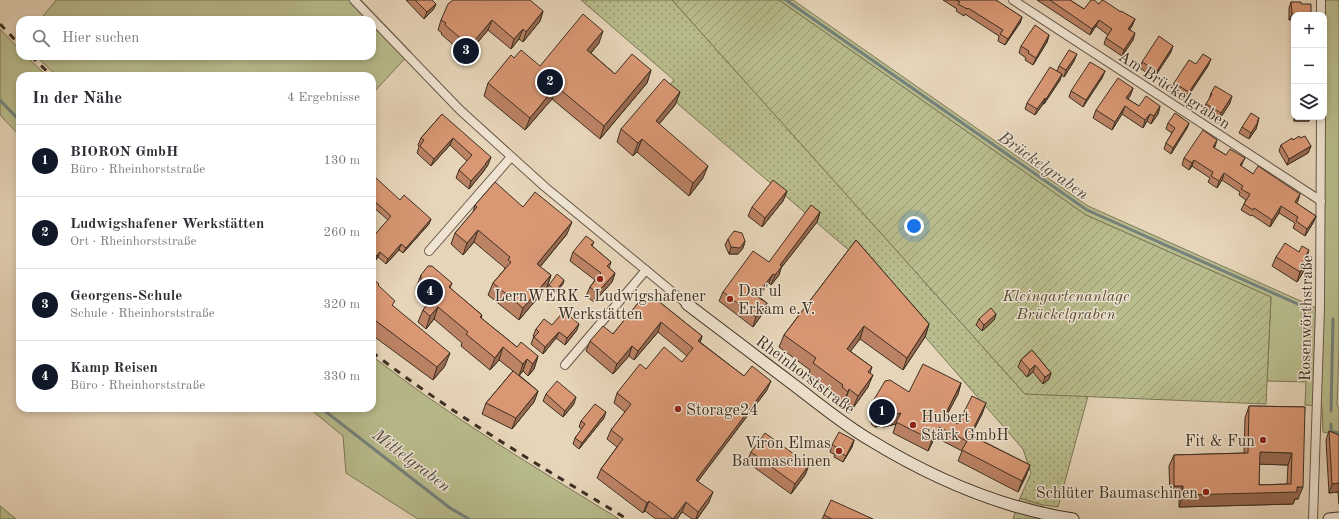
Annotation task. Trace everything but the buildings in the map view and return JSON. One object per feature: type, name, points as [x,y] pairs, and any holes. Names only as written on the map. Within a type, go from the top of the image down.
[{"type":"street","name":"Rheinhorststraße","points":[[354,0],[369,16]]},
{"type":"street","name":"Am Brückelgraben","points":[[1013,0],[1321,201]]},
{"type":"street","points":[[1321,0],[1321,12]]},
{"type":"street","name":"Rheinhorststraße","points":[[376,23],[460,110],[545,187],[687,304],[839,419],[870,440],[930,473],[965,488],[1027,510],[1073,519]]},
{"type":"street","name":"Rosenwörthstraße","points":[[1313,519],[1320,308],[1321,120]]},
{"type":"street","points":[[429,251],[511,157]]},
{"type":"street","points":[[565,365],[646,270]]},
{"type":"street","points":[[1329,519],[1339,518]]},
{"type":"green space","points":[[56,0],[361,0],[411,52],[376,90],[376,72],[53,72],[40,60],[376,60],[376,16],[43,16]]},
{"type":"green space","points":[[581,0],[672,0],[1025,394],[1088,396],[1058,507],[1043,505],[1020,498],[1031,473],[1023,449],[851,252],[664,92],[674,80]]},
{"type":"green space","name":"Kleingartenanlage Brückelgraben","points":[[672,0],[779,0],[1086,215],[1271,297],[1266,404],[1025,394]]},
{"type":"green space","points":[[779,0],[793,0],[1088,206],[1323,311],[1324,120],[1327,120],[1327,12],[1324,12],[1324,0],[1339,0],[1339,350],[1337,406],[1339,407],[1339,435],[1323,432],[1322,406],[1305,405],[1306,382],[1267,381],[1271,297],[1086,215]]},
{"type":"green space","points":[[0,29],[16,46],[16,60],[30,60],[43,72],[16,72],[16,132],[0,115]]},
{"type":"green space","points":[[376,359],[462,421],[619,519],[418,519],[346,473],[343,436],[314,412],[376,412]]},
{"type":"green space","points":[[1020,498],[1043,505],[1038,519],[1013,519]]},
{"type":"green space","points":[[0,506],[16,519],[0,519]]},
{"type":"waterway","name":"Brückelgraben","points":[[786,0],[1087,210],[1311,310]]},
{"type":"waterway","name":"Mittelgraben","points":[[0,100],[16,117]]},
{"type":"waterway","name":"Brückelgraben","points":[[1331,411],[1333,319]]},
{"type":"waterway","name":"Mittelgraben","points":[[326,412],[450,508],[469,519]]},
{"type":"waterway","name":"Brückelgraben","points":[[1331,424],[1331,431],[1339,433]]},
{"type":"railway","points":[[0,24],[16,41]]},
{"type":"railway","points":[[35,60],[48,72]]},
{"type":"railway","points":[[376,355],[433,397],[465,418],[627,519]]},
{"type":"place","name":"Georgens-Schule","points":[[466,51]]},
{"type":"place","name":"Ludwigshafener Werkstätten","points":[[550,82]]},
{"type":"place","name":"LernWERK - Ludwigshafener Werkstätten","points":[[600,279]]},
{"type":"place","name":"Kamp Reisen","points":[[430,292]]},
{"type":"place","name":"Dar'ul Erkam e.V.","points":[[730,299]]},
{"type":"place","name":"Storage24","points":[[678,409]]},
{"type":"place","name":"BIORON GmbH","points":[[882,412]]},
{"type":"place","name":"Hubert Stärk GmbH","points":[[913,425]]},
{"type":"place","name":"Fit & Fun","points":[[1263,440]]},
{"type":"place","name":"Viron Elmas Baumaschinen","points":[[839,451]]},
{"type":"place","name":"Schlüter Baumaschinen","points":[[1206,492]]}]
